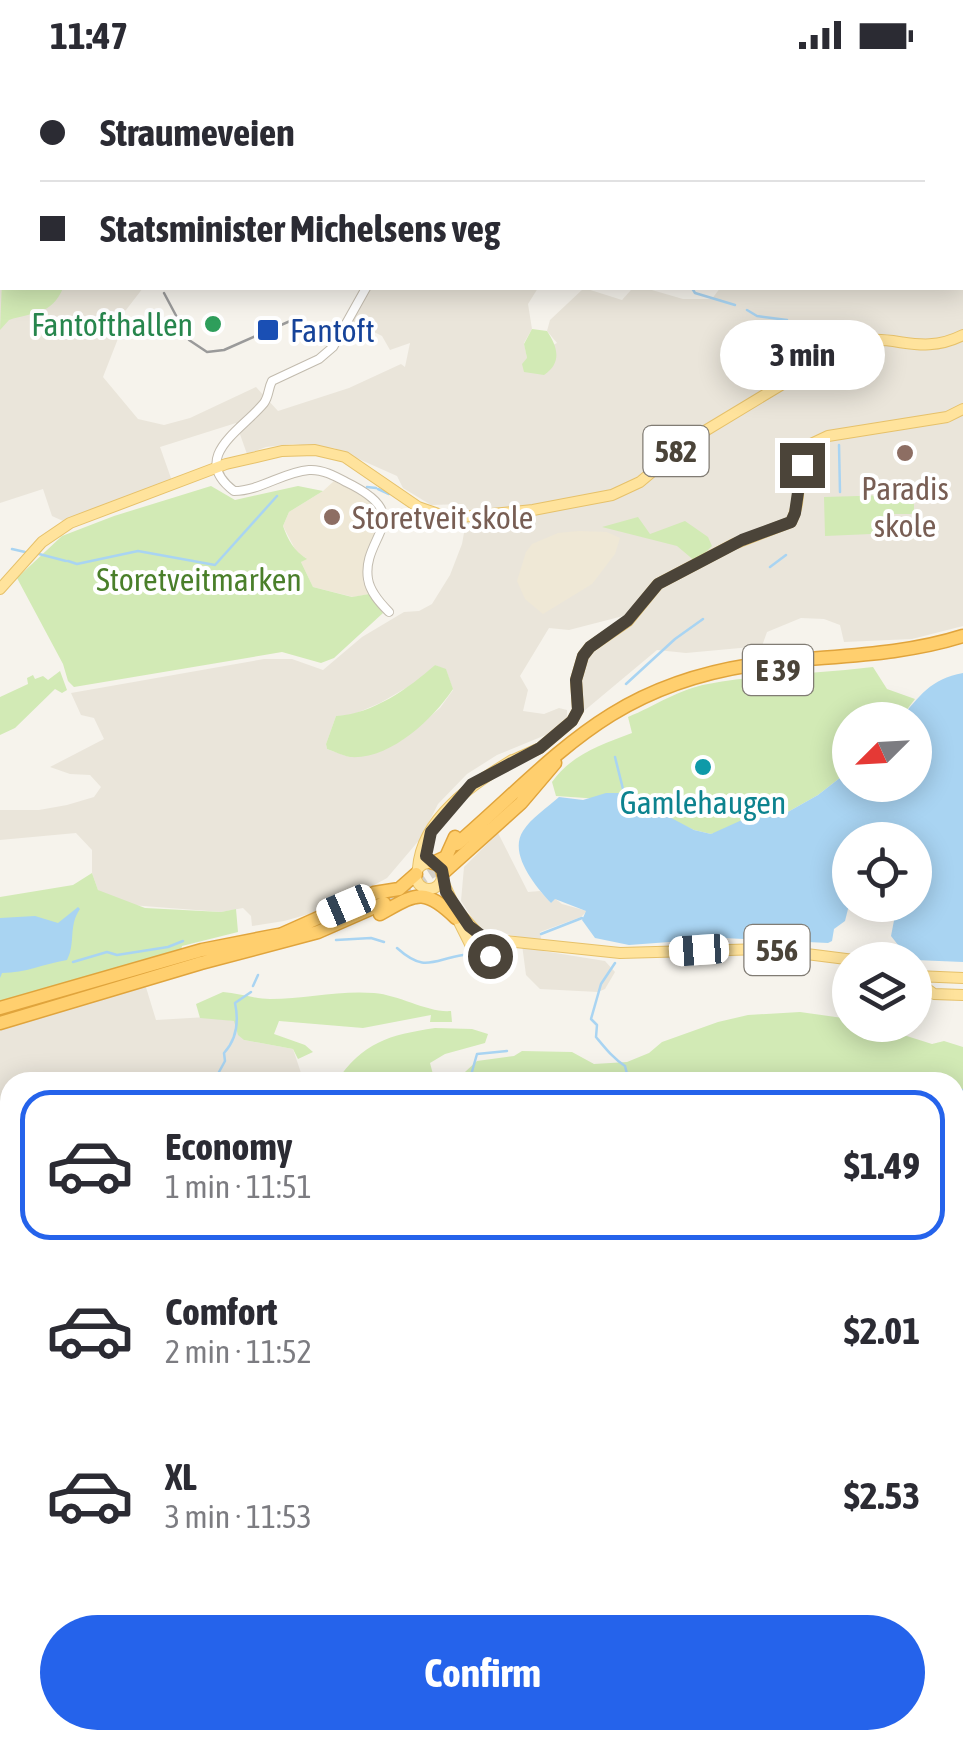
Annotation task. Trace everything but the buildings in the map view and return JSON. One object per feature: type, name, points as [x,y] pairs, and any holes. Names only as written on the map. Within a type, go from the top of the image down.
[{"type":"highway","name":"E 39","points":[[437,869],[457,834],[500,795],[623,706],[694,677],[756,665],[897,651],[963,636]]},
{"type":"highway","name":"E 39","points":[[564,746],[459,848],[555,764],[620,717],[658,698],[696,685],[771,671],[899,658],[963,644]]},
{"type":"highway","name":"E 39","points":[[437,869],[521,804],[555,764]]},
{"type":"highway","name":"E 39","points":[[384,903],[410,891],[421,879]]},
{"type":"highway","name":"E 39","points":[[284,938],[374,893],[400,889],[421,879]]},
{"type":"highway","name":"E 39","points":[[0,1008],[284,938],[410,896],[434,898],[456,918]]},
{"type":"highway","name":"E 39","points":[[0,1024],[218,953]]},
{"type":"main road","name":"582","points":[[220,470],[244,459],[282,451],[322,451],[368,470],[402,497],[436,515],[456,518],[605,497],[634,486],[690,440],[850,344],[877,339],[930,346],[961,334]]},
{"type":"main road","points":[[427,838],[426,856],[437,869],[455,908],[492,946],[492,954],[484,960],[477,958],[444,900],[421,879],[420,850],[427,838],[445,812],[472,784],[534,752],[570,723],[576,713],[577,675],[586,652],[628,620],[658,584],[742,540],[791,522],[802,461],[810,444],[828,436],[947,418],[963,409]]},
{"type":"main road","name":"582","points":[[0,590],[54,532],[220,470],[269,457],[300,454],[324,456],[368,470]]},
{"type":"main road","name":"E 39","points":[[437,869],[438,886],[421,879],[437,869]]},
{"type":"main road","points":[[471,946],[484,938]]},
{"type":"main road","name":"556","points":[[484,938],[630,953],[699,950],[832,960]]},
{"type":"main road","name":"556","points":[[492,954],[524,942]]},
{"type":"main road","points":[[932,975],[963,976]]},
{"type":"main road","points":[[932,988],[937,994]]},
{"type":"main road","points":[[932,988],[937,994],[963,995]]},
{"type":"street","points":[[365,290],[334,347],[318,360],[274,380],[264,402],[222,446],[220,470],[231,490],[240,491],[310,470],[324,472],[370,495],[384,525],[368,564],[368,577],[388,612]]},
{"type":"street","points":[[222,446],[227,458],[244,459]]},
{"type":"shaded area","points":[[0,290],[141,290],[126,310],[105,324],[119,336],[103,377],[138,419],[164,425],[190,418],[256,387],[278,411],[349,388],[401,364],[405,367],[410,343],[390,350],[382,336],[350,326],[367,290],[537,290],[528,304],[532,329],[524,343],[527,358],[557,343],[547,331],[550,320],[582,290],[622,300],[631,290],[652,290],[683,299],[712,299],[719,290],[963,290],[963,626],[912,639],[844,642],[840,625],[824,619],[801,618],[767,632],[762,646],[686,653],[657,650],[584,711],[579,686],[589,652],[618,631],[627,615],[569,630],[549,628],[520,676],[528,690],[523,711],[544,714],[559,708],[567,710],[567,720],[553,732],[497,755],[467,774],[438,804],[421,838],[387,878],[334,907],[284,921],[252,926],[251,916],[243,908],[221,912],[118,904],[98,890],[92,873],[92,850],[76,833],[0,840],[0,810],[67,805],[94,797],[101,787],[90,775],[50,767],[104,739],[94,718],[81,715],[71,693],[264,659],[292,659],[323,670],[362,637],[404,612],[419,611],[432,604],[450,575],[466,522],[464,504],[431,505],[403,488],[397,476],[334,448],[293,444],[247,454],[236,423],[160,447],[172,481],[63,521],[52,516],[43,489],[0,503]],"holes":[[[435,665],[446,670],[453,690],[440,708],[402,740],[374,753],[349,757],[327,749],[336,716],[352,715],[380,703],[418,681]]]},
{"type":"shaded area","name":"Storetveit skole","points":[[334,481],[365,496],[377,514],[379,530],[363,567],[363,581],[369,594],[353,597],[313,587],[301,562],[306,558],[297,553],[283,526],[289,512]]},
{"type":"shaded area","points":[[607,532],[620,538],[615,554],[592,584],[543,614],[525,599],[517,581],[526,552],[532,544],[558,533]]},
{"type":"shaded area","points":[[498,833],[528,892],[540,891],[551,903],[553,897],[562,904],[587,911],[581,917],[540,932],[543,951],[605,961],[615,972],[605,989],[540,989],[526,975],[521,937],[480,930],[461,901],[464,867]]},
{"type":"shaded area","points":[[145,984],[156,1020],[207,1017],[235,1021],[244,1040],[293,1049],[301,1072],[0,1072],[0,1030]]},
{"type":"green space","points":[[2,290],[62,290],[47,308],[9,320],[0,330]]},
{"type":"green space","points":[[532,329],[547,331],[555,348],[554,365],[544,375],[524,372],[524,344]]},
{"type":"green space","name":"Storetveitmarken","points":[[211,486],[235,500],[298,486],[323,491],[289,512],[283,526],[287,536],[307,559],[301,562],[313,587],[352,597],[369,594],[383,613],[334,658],[321,663],[282,652],[74,687],[17,578],[62,536]]},
{"type":"green space","points":[[914,494],[914,514],[893,514],[894,533],[825,536],[824,497],[892,495],[893,506],[894,495]]},
{"type":"green space","points":[[638,517],[650,534],[685,521],[708,537],[712,546],[696,562],[677,546],[602,527]]},
{"type":"green space","points":[[435,665],[446,669],[453,689],[409,736],[365,756],[350,757],[327,749],[336,716],[377,705]]},
{"type":"green space","name":"Gamlehaugen","points":[[873,667],[887,689],[915,699],[832,702],[832,784],[779,817],[711,834],[662,815],[644,802],[556,796],[552,782],[569,764],[632,733],[628,717],[697,686]]},
{"type":"green space","points":[[60,671],[67,690],[62,693],[55,689],[15,728],[0,735],[0,697],[28,684],[27,678],[33,675],[35,679],[43,676],[48,680]]},
{"type":"green space","points":[[92,873],[98,890],[145,908],[221,912],[236,909],[238,932],[0,1004],[0,897],[73,885]]},
{"type":"green space","points":[[223,992],[270,999],[374,993],[451,1011],[452,1022],[430,1022],[431,1015],[363,1028],[279,1021],[274,1034],[305,1045],[313,1052],[298,1059],[293,1049],[244,1040],[234,1021],[200,1018],[196,1004]]},
{"type":"green space","points":[[800,1012],[832,1016],[832,1042],[944,1041],[963,1047],[963,1072],[465,1072],[477,1061],[514,1056],[522,1051],[572,1052],[594,1064],[627,1062],[649,1053],[662,1042],[748,1015]]},
{"type":"green space","points":[[435,1028],[472,1029],[488,1034],[485,1043],[445,1054],[430,1063],[432,1072],[343,1072],[367,1049],[404,1034]]},
{"type":"water","points":[[963,673],[963,962],[932,961],[932,942],[896,942],[891,936],[894,922],[932,922],[932,822],[832,822],[832,922],[844,922],[834,929],[828,943],[723,938],[629,945],[595,938],[582,920],[586,911],[555,899],[551,903],[521,860],[519,840],[523,831],[559,797],[583,800],[606,793],[624,793],[694,830],[711,834],[753,815],[779,817],[832,784],[832,802],[932,802],[932,702],[915,702],[934,684]]},
{"type":"water","points":[[78,907],[67,960],[2,973],[0,978],[0,918],[35,916],[58,923]]},
{"type":"waterway","points":[[693,290],[735,305]]},
{"type":"waterway","points":[[747,310],[757,316],[787,320]]},
{"type":"waterway","points":[[813,378],[815,384]]},
{"type":"waterway","points":[[839,445],[840,492]]},
{"type":"waterway","points":[[367,487],[376,488]]},
{"type":"waterway","points":[[378,489],[389,494]]},
{"type":"waterway","points":[[68,561],[77,564],[138,551],[215,565],[277,496]]},
{"type":"waterway","points":[[12,549],[25,552]]},
{"type":"waterway","points":[[39,554],[66,561]]},
{"type":"waterway","points":[[770,567],[786,555]]},
{"type":"waterway","points":[[626,684],[703,619]]},
{"type":"waterway","points":[[615,757],[624,793]]},
{"type":"waterway","points":[[541,934],[582,918]]},
{"type":"waterway","points":[[336,940],[371,938],[384,942]]},
{"type":"waterway","points":[[73,962],[107,952],[117,955],[183,941]]},
{"type":"waterway","points":[[397,948],[422,963],[463,955]]},
{"type":"waterway","points":[[615,963],[601,984],[591,1019],[597,1025],[596,1037],[626,1072]]},
{"type":"waterway","points":[[253,986],[258,975]]},
{"type":"waterway","points":[[219,1072],[236,1030],[235,1003],[251,992]]},
{"type":"waterway","points":[[472,1072],[477,1054],[507,1051]]},
{"type":"tunnel","points":[[384,903],[449,861]]},
{"type":"tram line","points":[[164,293],[189,340],[207,352],[224,350],[297,318]]},
{"type":"place","name":"Fantofthallen","points":[[213,324]]},
{"type":"place","name":"Fantoft","points":[[268,330]]},
{"type":"place","name":"Paradis skole","points":[[905,453]]},
{"type":"place","name":"Storetveit skole","points":[[332,517]]},
{"type":"place","name":"Gamlehaugen","points":[[703,767]]},
{"type":"route","points":[[490,956],[491,943],[475,933],[455,908],[446,892],[442,870],[426,856],[427,838],[472,784],[534,752],[570,723],[578,710],[576,680],[583,656],[628,620],[658,584],[742,540],[791,522],[802,465]]}]
